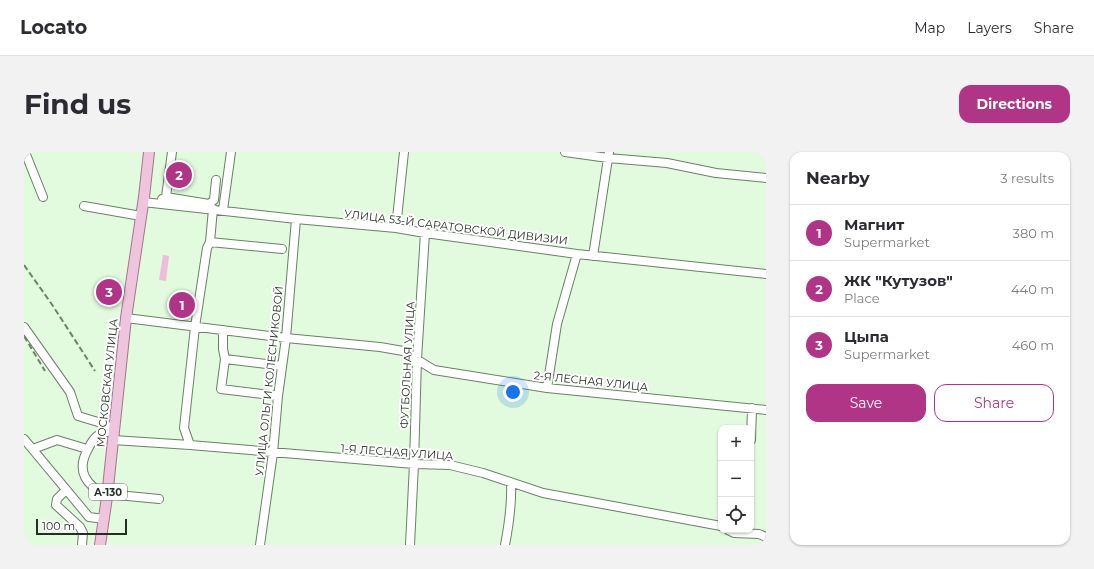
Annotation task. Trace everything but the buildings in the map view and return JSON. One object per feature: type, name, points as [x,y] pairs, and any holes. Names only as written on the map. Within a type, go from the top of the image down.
[{"type":"main road","name":"МОСКОВСКАЯ УЛИЦА","points":[[100,545],[115,429],[126,318],[149,152]]},
{"type":"street","points":[[25,152],[43,197]]},
{"type":"street","points":[[166,197],[172,152]]},
{"type":"street","points":[[224,210],[231,152]]},
{"type":"street","points":[[396,228],[404,152]]},
{"type":"street","points":[[565,152],[608,155],[667,163],[716,173],[766,178]]},
{"type":"street","points":[[593,256],[608,155]]},
{"type":"street","points":[[155,203],[166,197],[209,204],[214,200],[216,180]]},
{"type":"street","name":"УЛИЦА 53-Й САРАТОВСКОЙ ДИВИЗИИ","points":[[143,202],[396,228],[593,256],[766,274]]},
{"type":"street","points":[[84,206],[141,216]]},
{"type":"street","points":[[190,445],[184,428],[195,327],[207,248],[210,242],[213,209]]},
{"type":"street","name":"УЛИЦА ОЛЬГИ КОЛЕСНИКОВОЙ","points":[[260,545],[273,453],[278,396],[286,338],[296,218]]},
{"type":"street","name":"ФУТБОЛЬНАЯ УЛИЦА","points":[[410,545],[417,359],[425,233]]},
{"type":"street","points":[[210,242],[282,249]]},
{"type":"street","points":[[547,388],[558,324],[577,254]]},
{"type":"street","name":"2-Я ЛЕСНАЯ УЛИЦА","points":[[126,318],[286,338],[380,346],[403,351],[434,370],[547,388],[766,410]]},
{"type":"street","points":[[24,327],[70,392],[78,416],[115,429]]},
{"type":"street","points":[[223,330],[223,350],[225,359],[221,389],[278,396]]},
{"type":"street","points":[[225,359],[282,366]]},
{"type":"street","points":[[751,425],[752,408]]},
{"type":"street","points":[[115,429],[96,437],[83,457],[83,473],[88,482],[98,492],[107,495],[159,499]]},
{"type":"street","points":[[24,439],[89,517],[104,519]]},
{"type":"street","points":[[33,449],[57,440],[87,450]]},
{"type":"street","name":"1-Я ЛЕСНАЯ УЛИЦА","points":[[113,440],[414,464],[450,465],[483,473],[543,493],[718,525]]},
{"type":"street","points":[[505,545],[512,498],[512,483]]},
{"type":"street","points":[[66,490],[57,499],[56,505],[80,527],[83,533],[82,545]]},
{"type":"street","points":[[734,533],[762,535]]},
{"type":"shaded area","points":[[163,255],[169,256],[166,281],[159,280]]},
{"type":"railway","points":[[24,265],[53,306],[95,371]]},
{"type":"railway","points":[[24,336],[45,371]]},
{"type":"place","name":"ЖК \"Кутузов\"","points":[[179,175]]},
{"type":"place","name":"Цыпа","points":[[109,292]]},
{"type":"place","name":"Магнит","points":[[182,305]]}]
